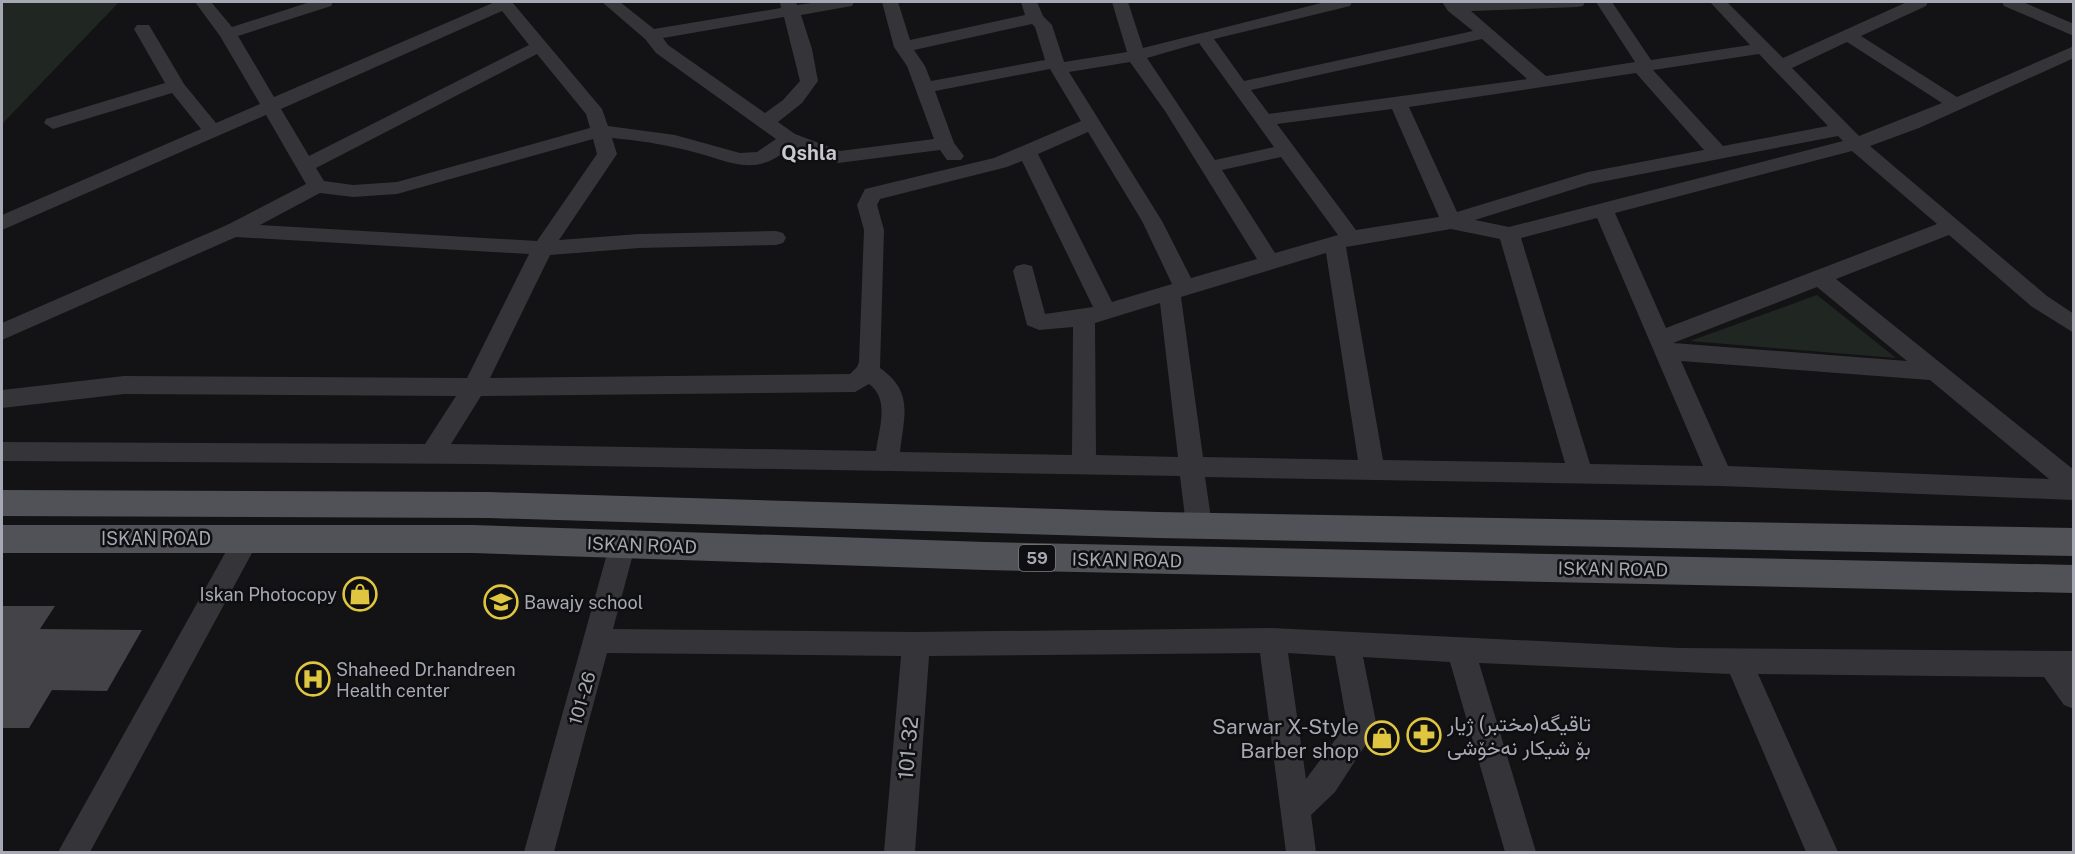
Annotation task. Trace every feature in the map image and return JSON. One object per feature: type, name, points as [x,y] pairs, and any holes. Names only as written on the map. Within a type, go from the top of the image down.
[{"type":"main road","name":"ISKAN ROAD","points":[[2,503],[522,507],[1199,525],[2073,542]]},
{"type":"main road","points":[[512,541],[522,507]]},
{"type":"main road","name":"ISKAN ROAD","points":[[2,539],[247,538],[623,543],[1069,558],[2073,579]]},
{"type":"street","points":[[203,2],[228,34],[307,165],[317,186]]},
{"type":"street","points":[[228,34],[325,2]]},
{"type":"street","points":[[610,2],[651,35],[662,49],[788,138],[838,156],[945,143]]},
{"type":"street","points":[[651,35],[790,6],[846,2]]},
{"type":"street","points":[[890,2],[903,47],[916,66],[945,143],[966,172]]},
{"type":"street","points":[[1120,2],[1140,65],[1173,109],[1209,167],[1220,179],[1269,260]]},
{"type":"street","points":[[924,88],[1057,65],[1138,55],[1344,2]]},
{"type":"street","points":[[1452,4],[1577,2]]},
{"type":"street","points":[[1604,2],[1642,66],[1718,153]]},
{"type":"street","points":[[1718,2],[1850,137],[2039,301],[2073,326]]},
{"type":"street","points":[[1781,66],[1920,2]]},
{"type":"street","points":[[2010,2],[2073,31]]},
{"type":"street","points":[[2,223],[504,3],[538,47],[595,113],[607,154],[543,248],[474,387],[432,454]]},
{"type":"street","points":[[1452,4],[1542,82]]},
{"type":"street","points":[[765,121],[784,111],[800,96],[809,81],[804,49],[790,6]]},
{"type":"street","points":[[903,47],[1032,10],[1042,25],[1057,65],[1152,221],[1177,291],[1191,467],[1199,525]]},
{"type":"street","points":[[143,28],[176,86],[213,132]]},
{"type":"street","points":[[1240,87],[1485,33]]},
{"type":"street","points":[[1848,35],[1956,104]]},
{"type":"street","points":[[1203,37],[1265,120],[1343,240],[1372,470]]},
{"type":"street","points":[[307,165],[538,47]]},
{"type":"street","points":[[1265,120],[1398,103],[1764,48]]},
{"type":"street","points":[[1451,222],[1509,234],[1604,211],[1956,104],[2073,51]]},
{"type":"street","points":[[53,123],[176,86]]},
{"type":"street","points":[[1398,103],[1451,222]]},
{"type":"street","points":[[2,399],[124,385],[474,387],[855,383],[868,371],[874,230],[867,205],[872,194],[1000,163],[1092,123]]},
{"type":"street","points":[[2,332],[234,230],[317,186],[353,191],[397,188],[599,131],[631,133],[702,148],[732,159],[755,159],[775,152],[788,138]]},
{"type":"street","points":[[1024,272],[1035,319],[1039,322],[1095,314],[1177,291],[1269,260],[1343,240],[1451,222],[1486,208],[1587,178],[1718,153],[1850,137]]},
{"type":"street","points":[[1209,167],[1285,150]]},
{"type":"street","points":[[1027,151],[1095,314],[1084,465]]},
{"type":"street","points":[[1604,211],[1720,476]]},
{"type":"street","points":[[1663,345],[1820,277],[1952,226]]},
{"type":"street","points":[[234,230],[543,248],[639,241],[776,238]]},
{"type":"street","points":[[1509,234],[1581,474]]},
{"type":"street","points":[[1820,277],[2073,485]]},
{"type":"street","points":[[1663,345],[1936,372]]},
{"type":"street","points":[[868,371],[887,385],[894,401],[887,461]]},
{"type":"street","points":[[2,452],[432,454],[1720,476],[2073,490]]},
{"type":"street","points":[[73,852],[247,538]]},
{"type":"street","name":"101-26","points":[[539,852],[623,543]]},
{"type":"street","points":[[598,641],[916,644],[1272,640],[1738,661],[2063,664],[2073,696]]},
{"type":"street","points":[[1272,640],[1301,852]]},
{"type":"street","name":"101-32","points":[[899,852],[916,644]]},
{"type":"street","points":[[1295,810],[1324,782],[1362,727],[1347,645]]},
{"type":"street","points":[[1461,650],[1520,852]]},
{"type":"street","points":[[1738,661],[1822,852]]},
{"type":"shaded area","points":[[2,2],[119,2],[2,124]]},
{"type":"shaded area","points":[[1817,295],[1896,358],[1690,341]]},
{"type":"building","points":[[2,606],[55,606],[40,629],[142,630],[107,691],[52,690],[29,728],[2,728]]},
{"type":"place","name":"Iskan Photocopy","points":[[360,594]]},
{"type":"place","name":"Bawajy school","points":[[501,602]]},
{"type":"place","name":"Shaheed Dr.handreen Health center","points":[[313,679]]},
{"type":"place","name":"تاقیگە(مختبر) ژیار بۆ شیکار نەخۆشی","points":[[1424,735]]},
{"type":"place","name":"Sarwar X-Style Barber shop","points":[[1382,738]]},
{"type":"district","name":"Qshla","points":[[809,153]]}]
